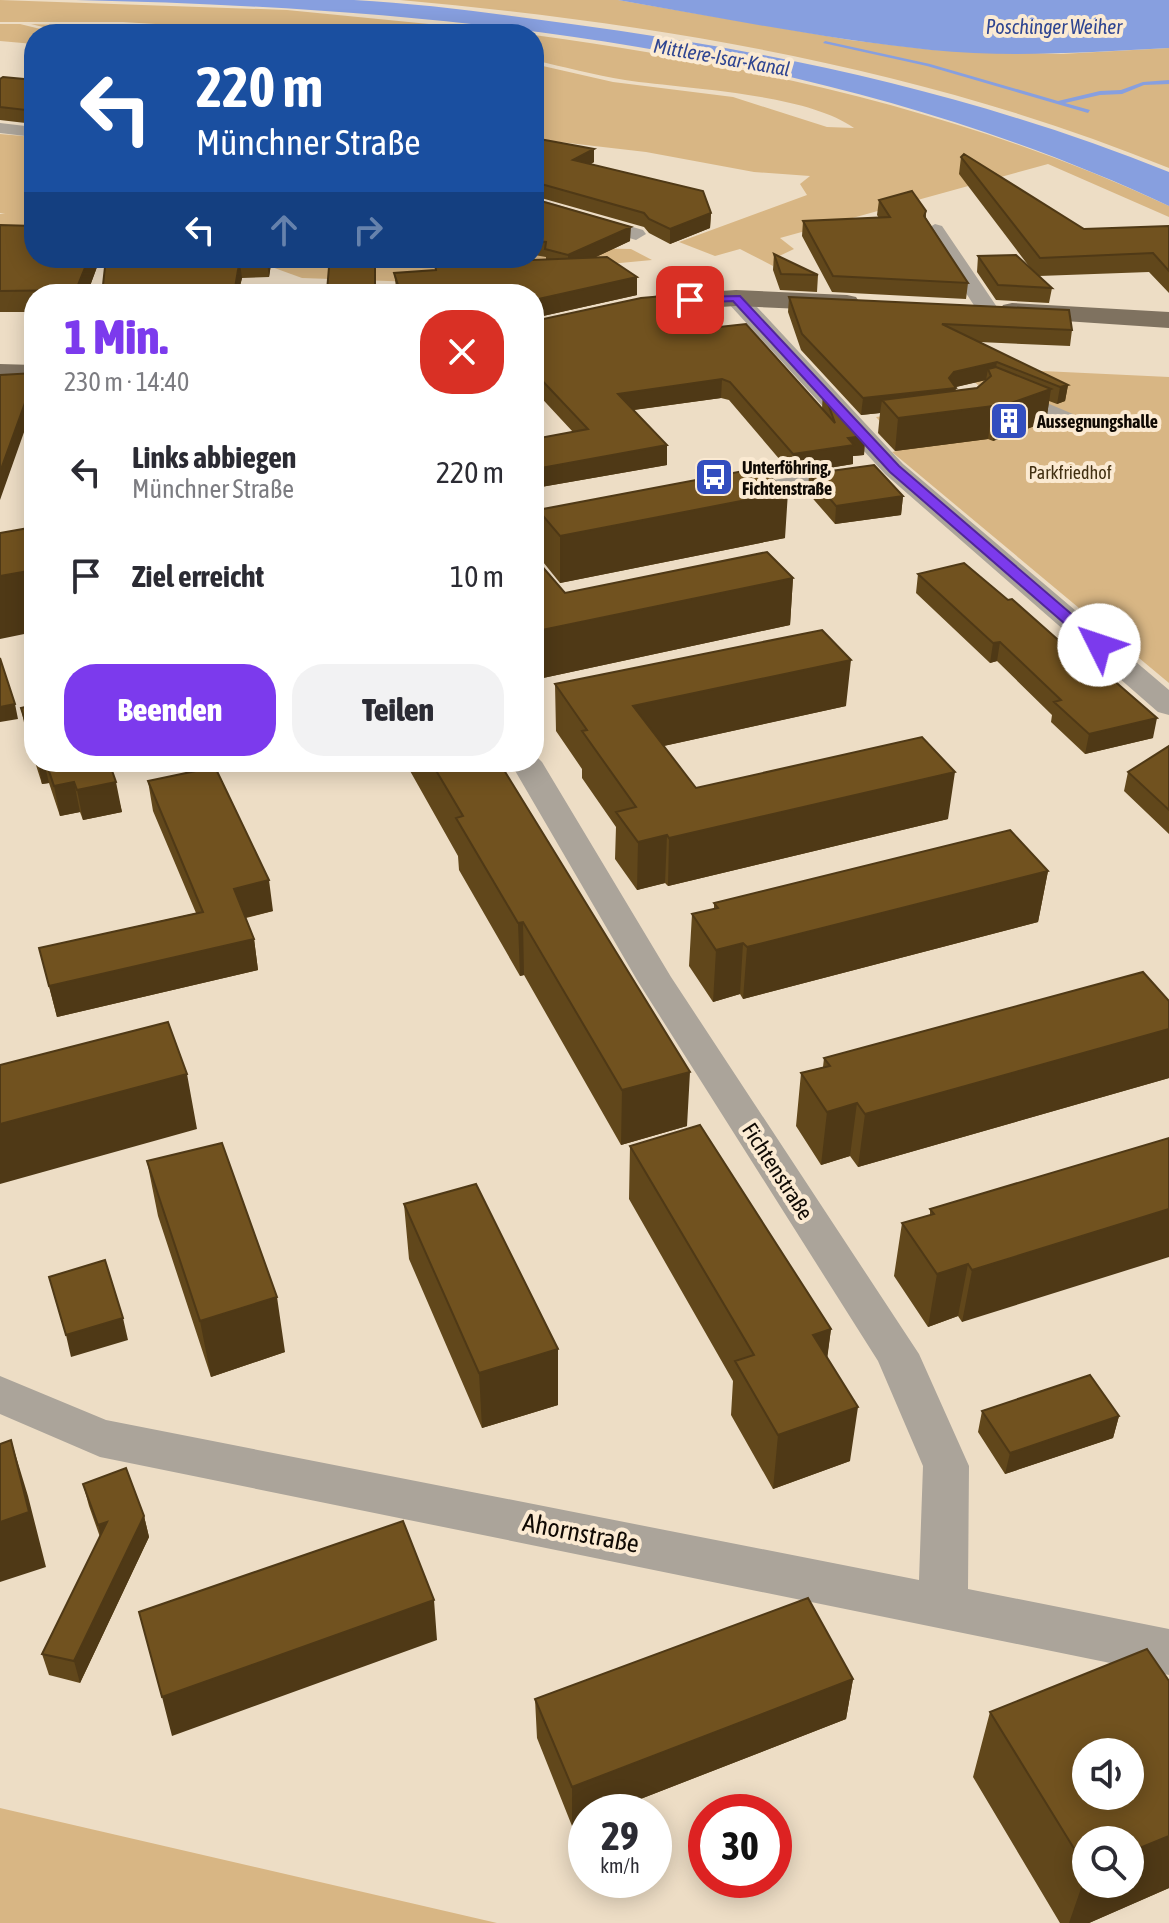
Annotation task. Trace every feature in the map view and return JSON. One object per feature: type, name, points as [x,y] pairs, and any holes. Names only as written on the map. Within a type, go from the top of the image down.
[{"type":"main road","points":[[544,327],[640,305],[736,298],[868,304]]},
{"type":"main road","points":[[951,308],[1169,320]]},
{"type":"main road","points":[[0,373],[24,374]]},
{"type":"street","points":[[0,128],[24,131]]},
{"type":"street","points":[[544,207],[636,234]]},
{"type":"street","points":[[935,230],[988,310]]},
{"type":"street","points":[[736,298],[894,469],[1169,706]]},
{"type":"street","points":[[973,393],[995,388],[1064,419]]},
{"type":"street","points":[[854,426],[886,423]]},
{"type":"street","points":[[709,497],[894,469]]},
{"type":"street","name":"Fichtenstraße","points":[[532,772],[655,980],[897,1354],[946,1466],[943,1606]]},
{"type":"street","name":"Ahornstraße","points":[[0,1394],[100,1438],[1169,1652]]},
{"type":"green space","points":[[0,0],[287,10],[429,24],[155,24],[0,22]]},
{"type":"green space","points":[[400,0],[618,0],[850,40],[934,50],[1061,54],[1169,48],[1169,168],[1076,133],[982,103],[887,77],[791,56],[596,22]]},
{"type":"green space","points":[[0,24],[24,25],[24,43],[0,41]]},
{"type":"green space","points":[[544,36],[778,77],[938,119],[1093,173],[1169,206],[1169,217],[1048,164],[780,238],[794,249],[775,258],[773,266],[740,249],[715,256],[679,242],[807,195],[800,184],[810,176],[754,172],[646,152],[544,140],[544,66],[613,82],[733,97],[827,127],[854,128],[833,116],[776,100],[590,73],[544,62]]},
{"type":"green space","points":[[0,134],[24,136],[24,243],[0,242],[0,214],[5,214],[0,213]]},
{"type":"green space","points":[[544,247],[631,249],[652,260],[417,282],[302,278],[274,268],[544,268]]},
{"type":"green space","name":"Parkfriedhof","points":[[959,367],[1169,377],[1169,683],[892,452],[905,449],[876,417],[966,406],[952,391],[980,387]]},
{"type":"green space","points":[[0,1808],[497,1923],[0,1923]]},
{"type":"water","name":"Mittlere-Isar-Kanal","points":[[76,0],[381,2],[647,35],[799,62],[950,98],[1024,120],[1169,172],[1169,206],[1040,152],[908,108],[772,73],[634,46],[544,34],[544,24],[465,24],[355,13]]},
{"type":"water","name":"Poschinger Weiher","points":[[618,0],[1169,0],[1169,48],[1020,54],[931,50],[813,34]]},
{"type":"building","points":[[0,79],[24,79],[24,110],[0,107]]},
{"type":"building","points":[[544,140],[594,149],[573,160],[703,191],[711,213],[670,229],[649,219],[644,213],[544,185]]},
{"type":"building","points":[[964,154],[1084,229],[1169,226],[1169,271],[1153,253],[1040,258],[961,157]]},
{"type":"building","points":[[912,191],[926,211],[924,216],[968,283],[833,276],[803,221],[890,217],[879,200]]},
{"type":"building","points":[[544,202],[631,227],[568,255],[545,249]]},
{"type":"building","points":[[0,225],[24,226],[24,268],[85,268],[78,284],[24,284],[24,291],[0,291]]},
{"type":"building","points":[[774,254],[818,275],[781,274]]},
{"type":"building","points":[[1016,255],[1052,288],[998,285],[978,256]]},
{"type":"building","points":[[607,257],[637,277],[544,298],[544,284],[398,284],[394,273],[436,268],[544,268],[544,260]]},
{"type":"building","points":[[105,268],[239,268],[236,284],[103,284]]},
{"type":"building","points":[[329,268],[375,268],[375,284],[328,284]]},
{"type":"building","points":[[664,296],[710,328],[746,324],[835,423],[823,390],[865,436],[848,438],[854,445],[793,454],[730,382],[722,379],[618,394],[667,445],[544,467],[544,437],[588,429],[544,383],[544,319]]},
{"type":"building","points":[[789,297],[1069,310],[1072,330],[942,324],[1068,385],[1060,387],[997,362],[954,372],[949,378],[956,388],[863,398],[802,334]]},
{"type":"building","points":[[996,367],[1051,389],[997,408],[898,418],[882,400],[977,388],[991,376],[988,369]]},
{"type":"building","points":[[24,374],[24,406],[0,472],[0,375]]},
{"type":"building","points":[[874,465],[903,496],[836,506],[809,474]]},
{"type":"building","points":[[759,468],[788,492],[560,536],[544,517],[544,509]]},
{"type":"building","points":[[24,529],[24,572],[0,576],[0,533]]},
{"type":"building","points":[[767,552],[793,578],[544,630],[544,569],[565,593]]},
{"type":"building","points":[[964,563],[1008,600],[1012,599],[1065,646],[1073,645],[1157,718],[1089,734],[1054,702],[1061,700],[1000,642],[993,643],[918,574]]},
{"type":"building","points":[[822,630],[851,660],[633,706],[696,788],[922,737],[955,772],[669,838],[667,835],[638,842],[616,812],[636,807],[582,731],[587,730],[555,684]]},
{"type":"building","points":[[0,658],[15,704],[0,707]]},
{"type":"building","points":[[1169,746],[1169,810],[1128,772]]},
{"type":"building","points":[[49,772],[112,772],[116,782],[77,790],[74,782],[54,786]]},
{"type":"building","points":[[191,772],[217,772],[269,880],[234,889],[254,939],[49,986],[39,948],[203,912],[148,781]]},
{"type":"building","points":[[437,772],[505,772],[690,1072],[622,1090],[523,922],[518,923],[456,818],[463,816]]},
{"type":"building","points":[[1010,830],[1048,871],[747,947],[743,943],[716,950],[692,914],[718,908],[714,903]]},
{"type":"building","points":[[1143,972],[1169,1001],[1169,1029],[865,1114],[857,1103],[827,1112],[801,1073],[830,1066],[824,1058]]},
{"type":"building","points":[[168,1022],[187,1074],[0,1124],[0,1065]]},
{"type":"building","points":[[700,1125],[831,1329],[813,1335],[858,1407],[778,1435],[735,1361],[754,1355],[630,1146]]},
{"type":"building","points":[[1169,1138],[1169,1209],[972,1270],[968,1264],[937,1274],[902,1223],[934,1214],[930,1209]]},
{"type":"building","points":[[222,1143],[277,1297],[200,1321],[147,1161]]},
{"type":"building","points":[[476,1184],[558,1349],[479,1373],[404,1204]]},
{"type":"building","points":[[105,1260],[123,1318],[66,1335],[49,1277]]},
{"type":"building","points":[[1090,1375],[1119,1416],[1010,1453],[982,1411]]},
{"type":"building","points":[[11,1440],[29,1512],[0,1522],[0,1444]]},
{"type":"building","points":[[126,1468],[144,1516],[74,1661],[42,1654],[107,1522],[98,1525],[83,1484]]},
{"type":"building","points":[[403,1521],[434,1600],[162,1697],[139,1612]]},
{"type":"building","points":[[808,1598],[853,1679],[572,1787],[535,1699]]},
{"type":"building","points":[[1147,1649],[1169,1681],[1169,1836],[1144,1846],[1144,1826],[1072,1826],[1072,1845],[990,1712]]},
{"type":"waterway","points":[[825,42],[928,65],[1088,111]]},
{"type":"waterway","points":[[1060,102],[1100,93],[1122,92],[1143,84],[1169,82]]},
{"type":"place","name":"Aussegnungshalle","points":[[1009,421]]},
{"type":"place","name":"Unterföhring, Fichtenstraße","points":[[714,477]]},
{"type":"route","points":[[690,300],[736,298],[894,469],[1099,645]]}]
